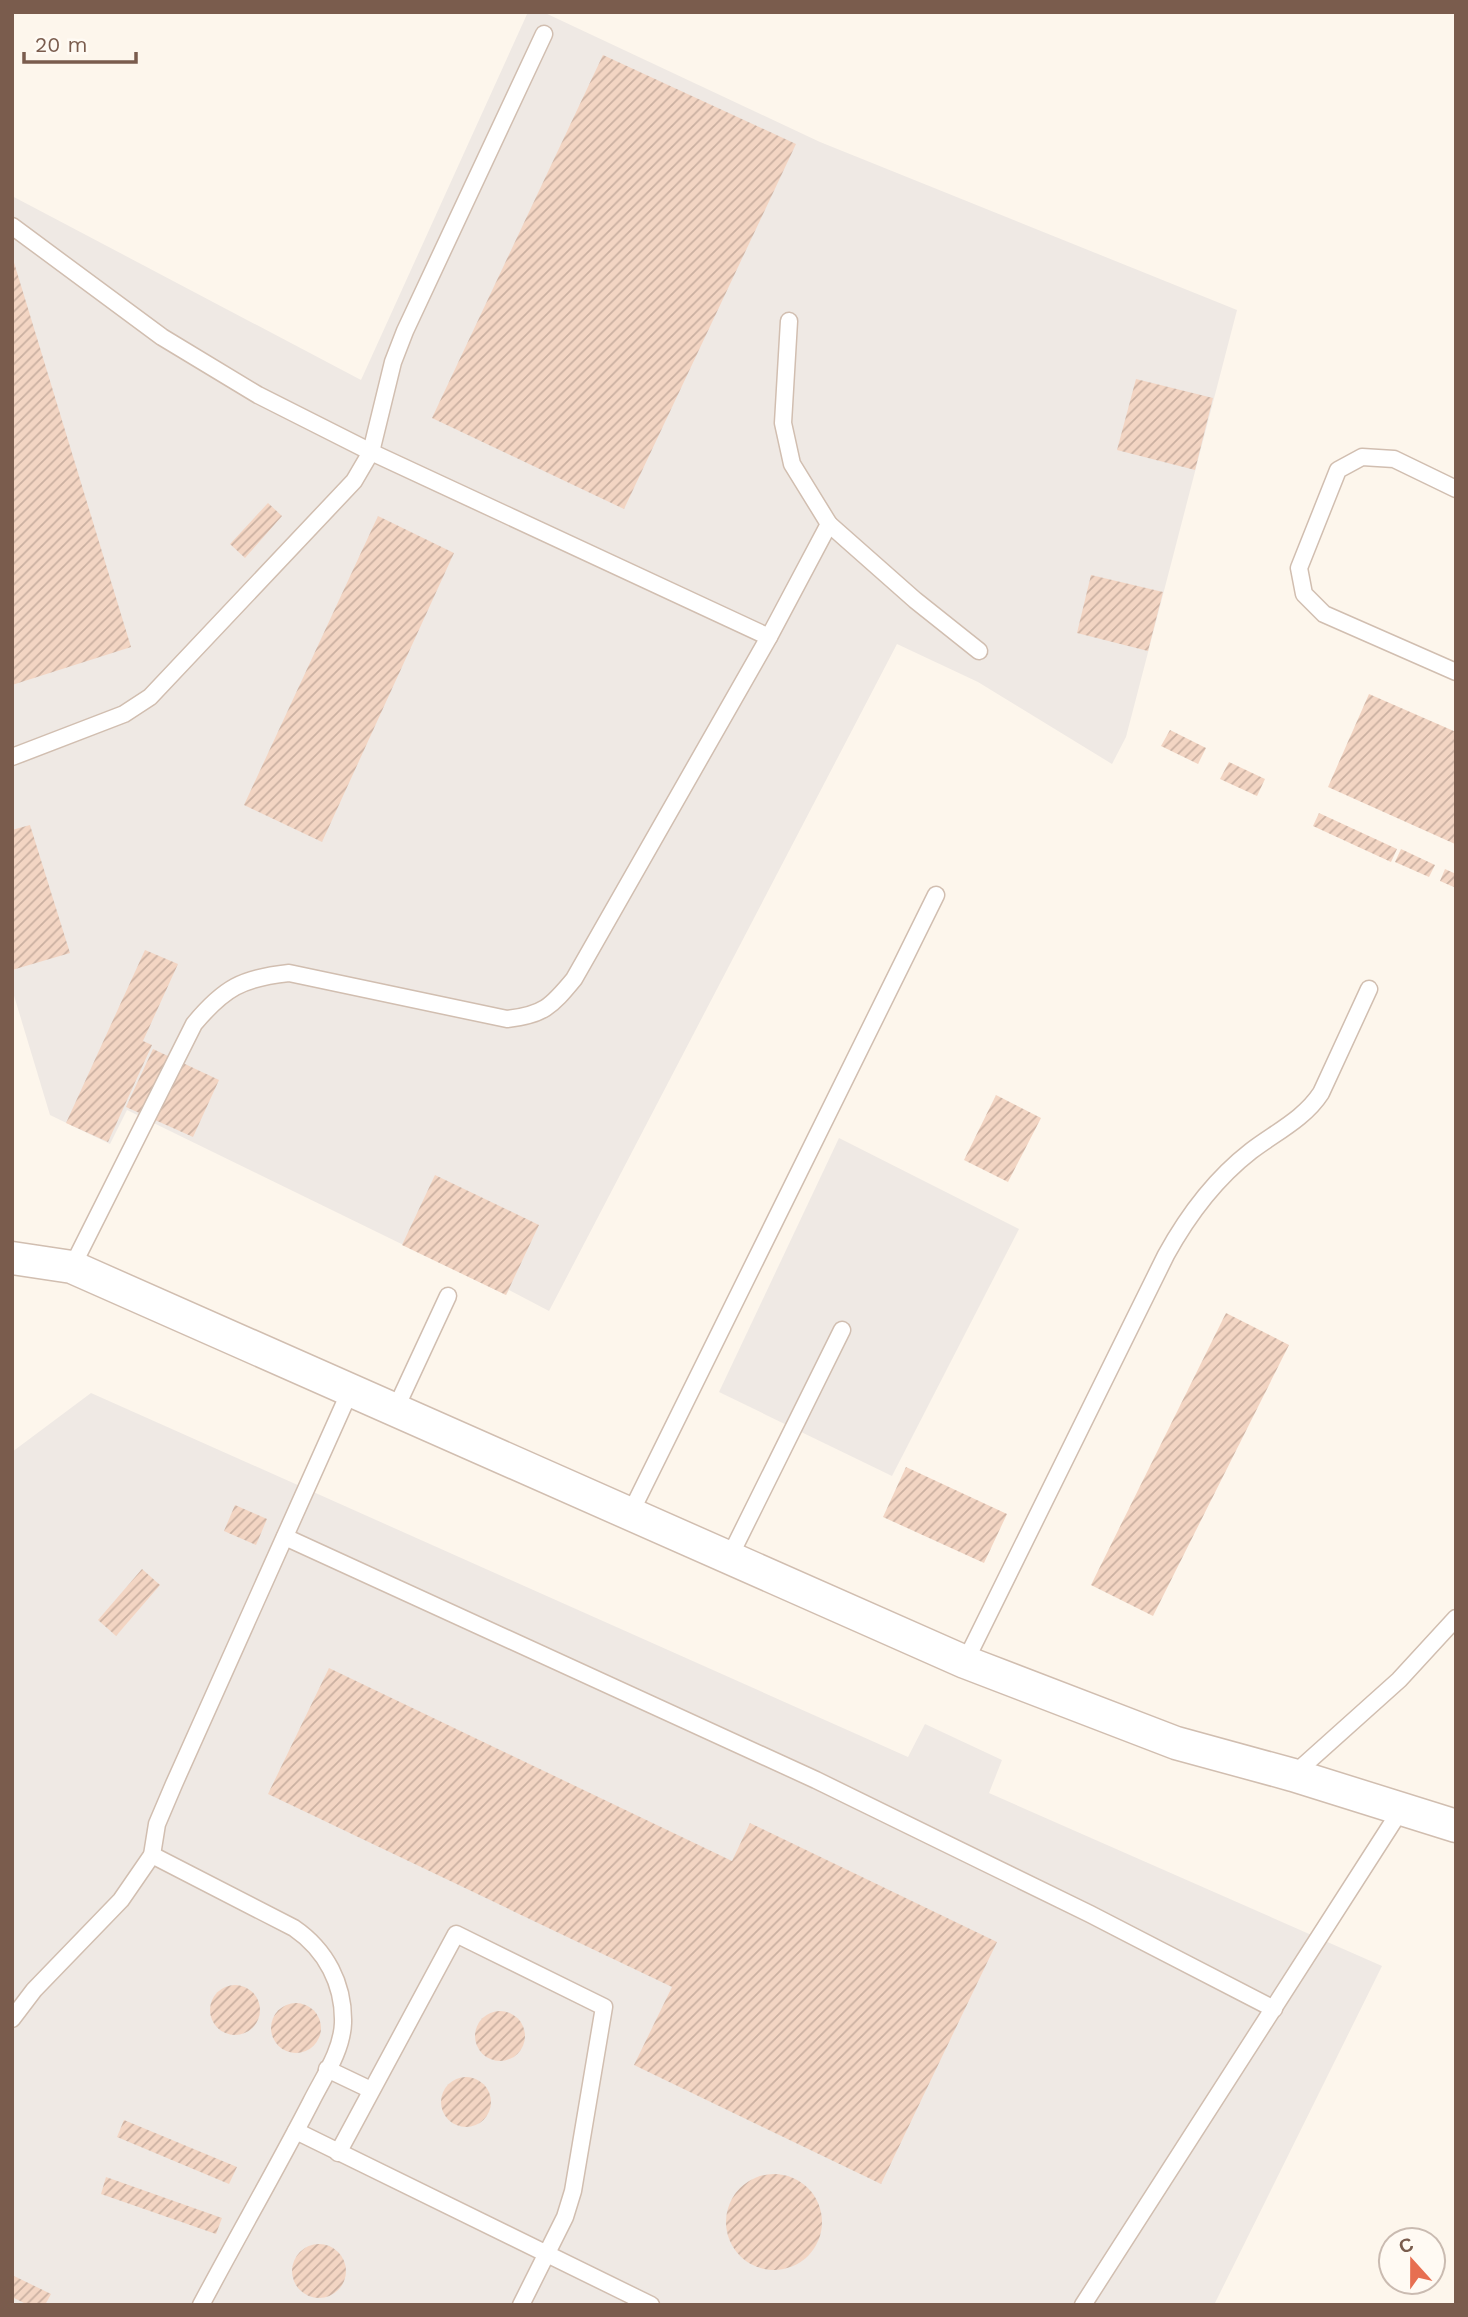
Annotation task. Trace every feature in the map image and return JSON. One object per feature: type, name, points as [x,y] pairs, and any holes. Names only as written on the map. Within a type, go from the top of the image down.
[{"type":"street","points":[[12,1258],[72,1267],[965,1662],[1176,1743],[1293,1775],[1456,1826]]},
{"type":"lane","points":[[12,757],[124,714],[150,697],[354,481],[371,452],[393,362],[405,331],[544,34]]},
{"type":"lane","points":[[12,226],[162,337],[258,395],[371,452],[769,637]]},
{"type":"lane","points":[[789,321],[783,423],[792,464],[829,524],[915,600],[979,651]]},
{"type":"lane","points":[[1456,489],[1394,459],[1362,457],[1338,470],[1300,568],[1304,594],[1324,614],[1456,672]]},
{"type":"lane","points":[[72,1267],[194,1024],[211,1003],[233,986],[265,976],[289,973],[507,1019],[533,1016],[556,1001],[574,979],[769,637],[829,524]]},
{"type":"lane","points":[[630,1514],[936,895]]},
{"type":"lane","points":[[965,1662],[1166,1255],[1187,1218],[1222,1177],[1313,1106],[1369,989]]},
{"type":"lane","points":[[395,1410],[448,1296]]},
{"type":"lane","points":[[729,1558],[842,1330]]},
{"type":"lane","points":[[12,2019],[34,1990],[121,1900],[152,1855],[158,1824],[174,1784],[350,1391]]},
{"type":"lane","points":[[285,1537],[816,1780],[1090,1914],[1273,2009]]},
{"type":"lane","points":[[1293,1775],[1399,1680],[1456,1618]]},
{"type":"lane","points":[[1083,2305],[1402,1808]]},
{"type":"lane","points":[[152,1855],[294,1928],[311,1940],[326,1959],[340,1992],[343,2024],[339,2045],[296,2132],[201,2305]]},
{"type":"lane","points":[[338,2152],[456,1934],[604,2007],[573,2191],[565,2217],[521,2305]]},
{"type":"lane","points":[[327,2069],[372,2090]]},
{"type":"lane","points":[[296,2132],[651,2305]]},
{"type":"shaded area","points":[[528,12],[543,12],[820,142],[1237,310],[1126,737],[1112,764],[978,682],[897,644],[549,1311],[509,1290],[506,1295],[127,1110],[110,1144],[50,1115],[12,989],[12,196],[361,380]]},
{"type":"shaded area","points":[[839,1138],[1019,1229],[892,1476],[719,1392]]},
{"type":"shaded area","points":[[91,1393],[908,1757],[925,1724],[1002,1760],[989,1793],[1382,1966],[1214,2305],[12,2305],[12,1452]]},
{"type":"building","points":[[603,55],[796,144],[624,509],[432,418]]},
{"type":"building","points":[[12,256],[131,647],[12,685]]},
{"type":"building","points":[[1136,379],[1213,398],[1195,470],[1117,450]]},
{"type":"building","points":[[268,503],[282,516],[245,558],[230,544]]},
{"type":"building","points":[[378,516],[454,553],[322,842],[244,805]]},
{"type":"building","points":[[1091,575],[1163,592],[1148,651],[1077,633]]},
{"type":"building","points":[[1369,694],[1456,732],[1455,844],[1328,787]]},
{"type":"building","points":[[1170,730],[1206,748],[1198,764],[1161,746]]},
{"type":"building","points":[[1229,762],[1265,779],[1257,796],[1220,779]]},
{"type":"building","points":[[1319,813],[1397,849],[1391,862],[1313,826]]},
{"type":"building","points":[[30,825],[70,953],[12,970],[12,830]]},
{"type":"building","points":[[1401,849],[1435,865],[1429,877],[1395,862]]},
{"type":"building","points":[[1445,869],[1456,874],[1456,888],[1440,881]]},
{"type":"building","points":[[145,950],[178,964],[143,1041],[152,1045],[108,1142],[66,1123]]},
{"type":"building","points":[[153,1049],[219,1080],[193,1137],[126,1107]]},
{"type":"building","points":[[996,1095],[1041,1118],[1008,1182],[964,1160]]},
{"type":"building","points":[[435,1175],[539,1225],[506,1295],[402,1245]]},
{"type":"building","points":[[1226,1313],[1289,1345],[1153,1616],[1091,1585]]},
{"type":"building","points":[[906,1467],[1007,1514],[984,1563],[883,1517]]},
{"type":"building","points":[[235,1505],[267,1519],[256,1545],[224,1531]]},
{"type":"building","points":[[142,1569],[160,1585],[116,1636],[98,1620]]},
{"type":"building","points":[[329,1668],[732,1861],[750,1823],[997,1942],[881,2184],[634,2065],[672,1987],[268,1794]]},
{"type":"building","points":[[235,1985],[253,1992],[260,2010],[253,2028],[235,2035],[217,2028],[210,2010],[217,1992]]},
{"type":"building","points":[[296,2003],[314,2010],[321,2028],[314,2046],[296,2053],[278,2046],[271,2028],[278,2010]]},
{"type":"building","points":[[500,2011],[518,2018],[525,2036],[518,2054],[500,2061],[482,2054],[475,2036],[482,2018]]},
{"type":"building","points":[[466,2077],[484,2084],[491,2102],[484,2120],[466,2127],[448,2120],[441,2102],[448,2084]]},
{"type":"building","points":[[124,2120],[237,2167],[229,2184],[117,2137]]},
{"type":"building","points":[[774,2174],[792,2178],[808,2188],[818,2204],[822,2222],[818,2240],[808,2256],[792,2266],[774,2270],[756,2266],[740,2256],[730,2240],[726,2222],[730,2204],[740,2188],[756,2178]]},
{"type":"building","points":[[106,2177],[222,2218],[216,2234],[101,2194]]},
{"type":"building","points":[[319,2244],[338,2252],[346,2271],[338,2290],[319,2298],[300,2290],[292,2271],[300,2252]]},
{"type":"building","points":[[12,2275],[51,2294],[45,2305],[28,2305],[12,2297]]}]
